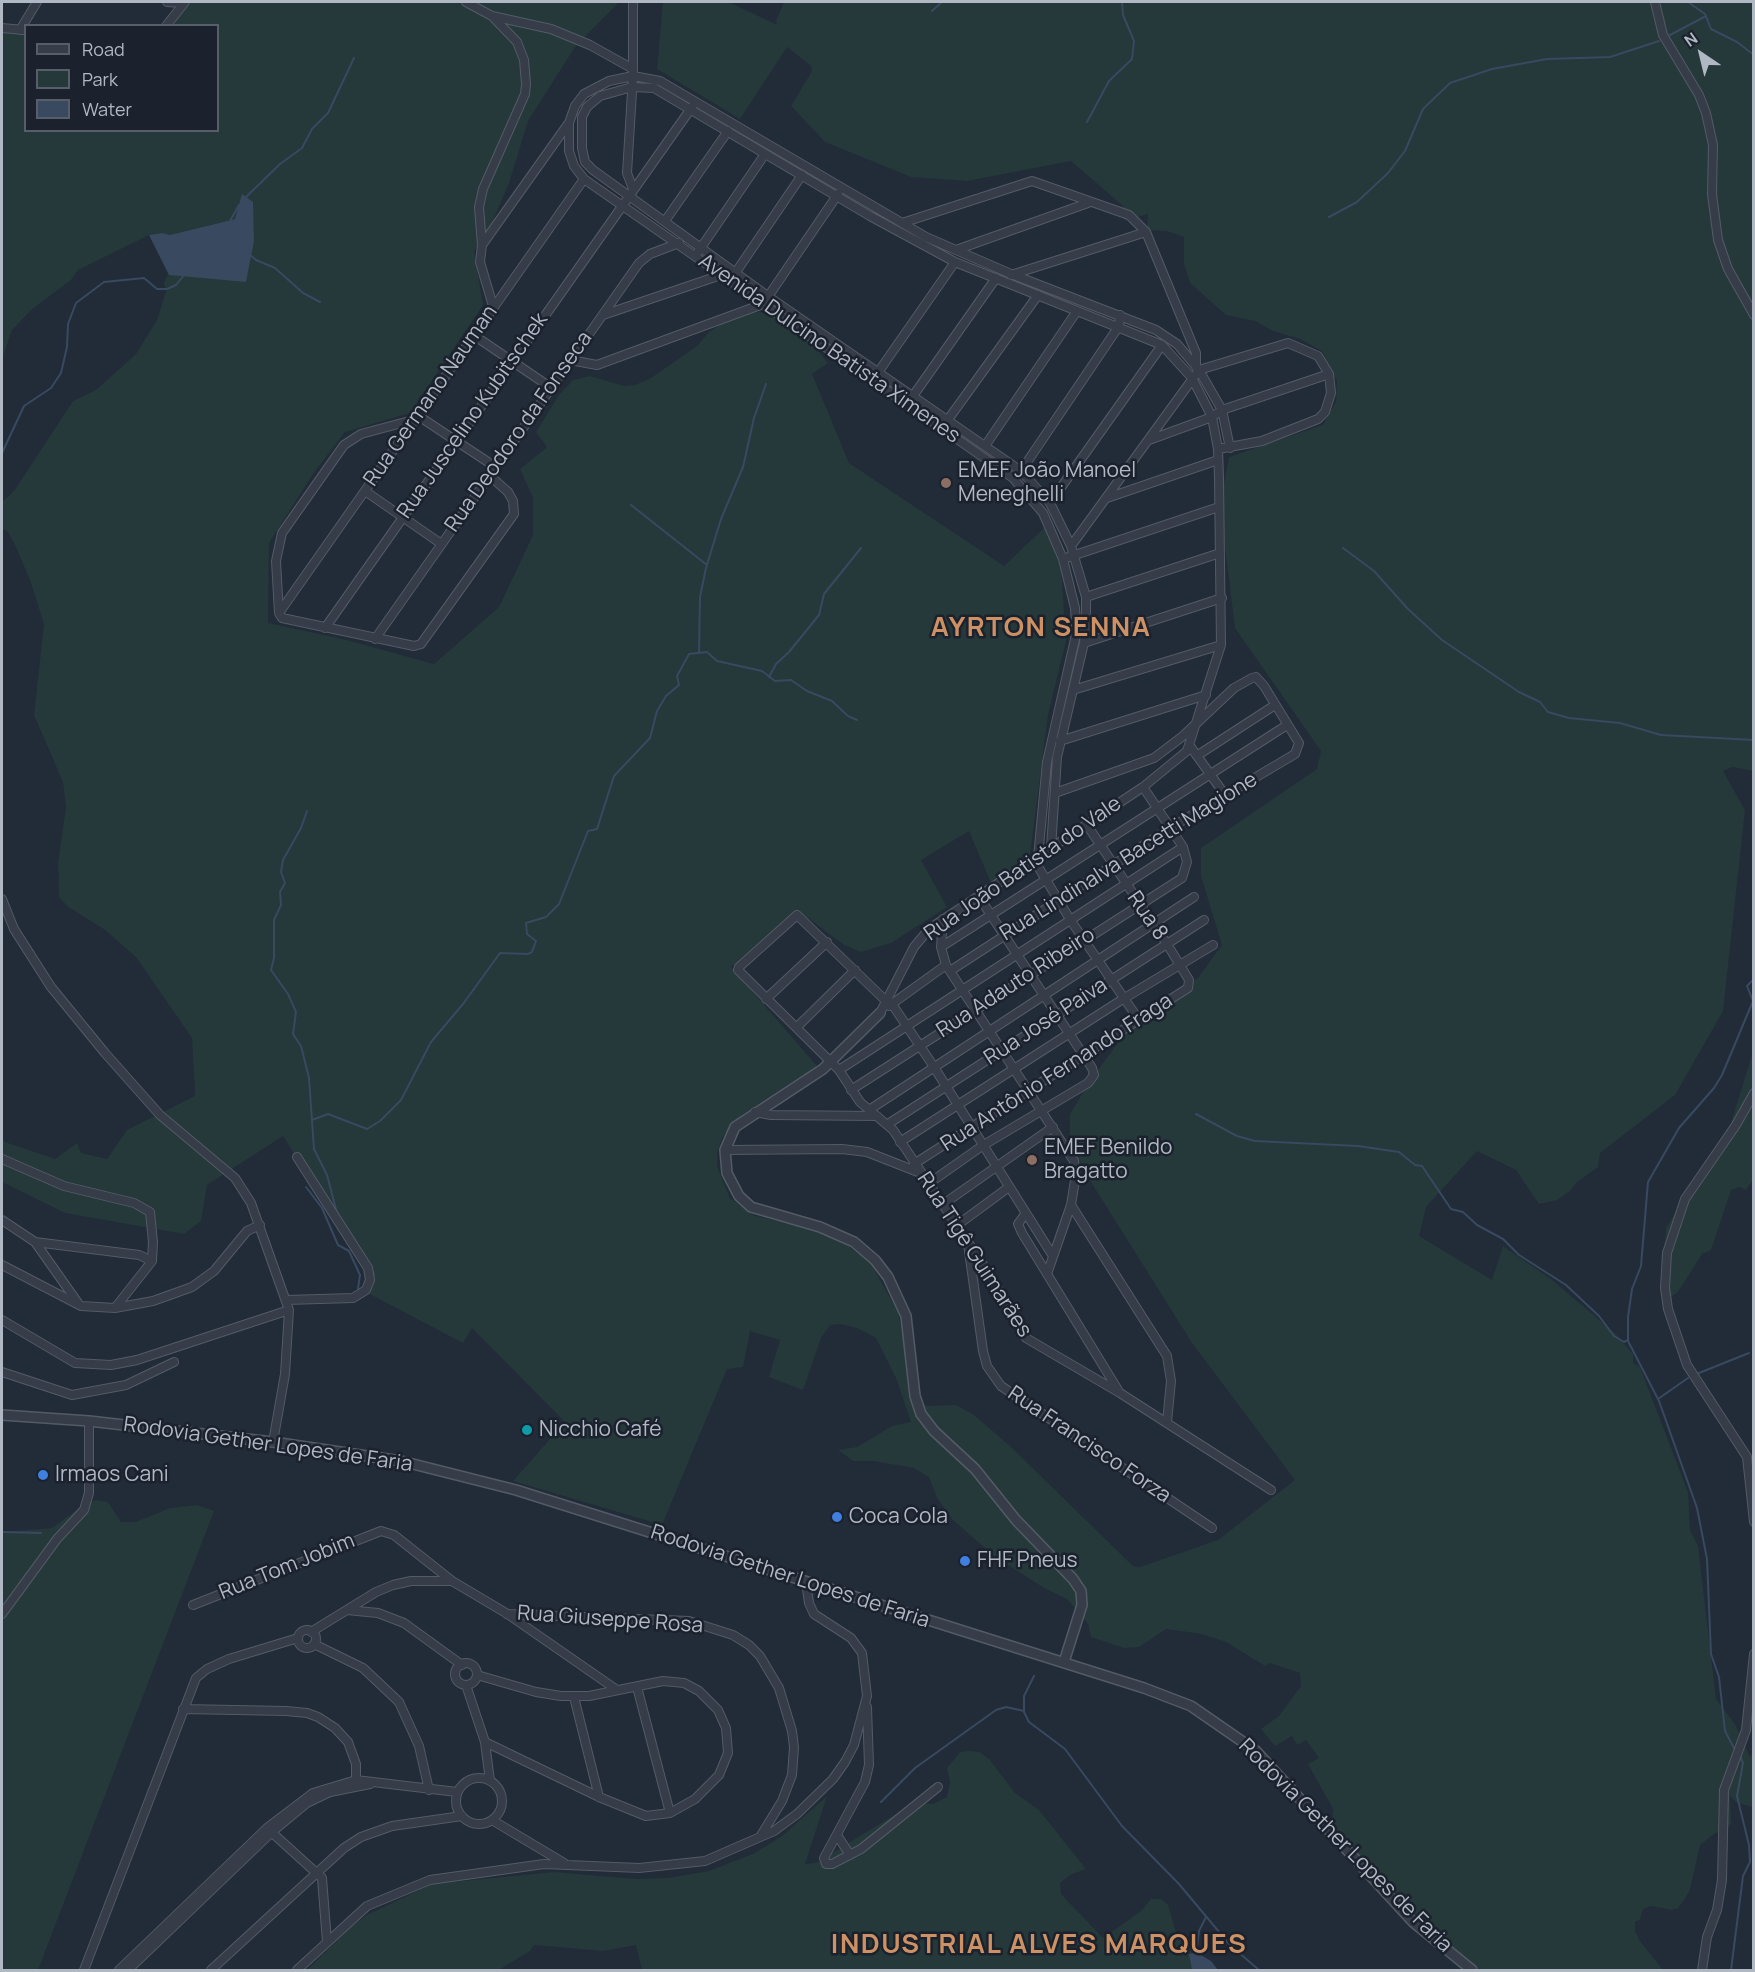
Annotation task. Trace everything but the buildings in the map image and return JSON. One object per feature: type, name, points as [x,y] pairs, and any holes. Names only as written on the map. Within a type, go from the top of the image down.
[{"type":"street","points":[[26,24],[37,2]]},
{"type":"street","points":[[166,2],[184,2]]},
{"type":"street","points":[[168,24],[184,2]]},
{"type":"street","points":[[466,2],[492,16],[551,29],[590,45],[633,72],[660,81],[696,100],[902,223],[955,262],[996,278],[1009,278],[1120,315],[1167,337],[1198,368],[1222,410],[1230,448]]},
{"type":"street","points":[[1654,2],[1663,35],[1706,113],[1713,145],[1712,194],[1718,240],[1728,268],[1754,315]]},
{"type":"street","points":[[631,192],[627,174],[633,72],[633,3]]},
{"type":"street","points":[[492,16],[517,42],[524,60],[526,84],[525,94],[483,189],[479,207],[482,245],[480,262],[492,306]]},
{"type":"street","points":[[2,28],[23,30]]},
{"type":"street","name":"Avenida Dulcino Batista Ximenes","points":[[633,72],[584,94],[575,106],[569,123],[570,151],[574,166],[584,179],[679,243],[721,275],[1013,478],[1043,513],[1063,559],[1075,608],[1075,639],[1047,762],[1036,858]]},
{"type":"street","points":[[632,87],[654,88],[837,196],[924,241],[956,250],[1038,295],[1162,345],[1192,378],[1212,417],[1218,449],[1222,598],[1221,645],[1190,746],[1225,795]]},
{"type":"street","name":"Avenida Dulcino Batista Ximenes","points":[[632,87],[600,96],[587,107],[582,117],[581,137],[585,162],[631,192],[665,221],[769,297],[1021,471],[1050,503],[1071,546],[1086,597],[1084,642],[1060,741],[1051,848]]},
{"type":"street","name":"Rua Juscelino Kubitschek","points":[[325,628],[696,100]]},
{"type":"street","points":[[482,245],[569,123]]},
{"type":"street","points":[[665,221],[728,131]]},
{"type":"street","points":[[695,255],[765,154]]},
{"type":"street","points":[[736,272],[802,175]]},
{"type":"street","name":"Rua Germano Nauman","points":[[279,613],[472,334],[584,179]]},
{"type":"street","points":[[902,223],[1032,181],[1088,203],[1129,215],[1146,232],[1196,353],[1198,368],[1149,440],[1071,546]]},
{"type":"street","points":[[570,360],[597,365],[763,304],[842,188]]},
{"type":"street","points":[[956,250],[1088,203]]},
{"type":"street","points":[[1009,278],[1146,232]]},
{"type":"street","name":"Rua Deodoro da Fonseca","points":[[375,639],[494,466],[645,258],[679,243]]},
{"type":"street","points":[[879,371],[955,262]]},
{"type":"street","points":[[602,315],[721,275]]},
{"type":"street","points":[[913,396],[996,278]]},
{"type":"street","points":[[947,421],[1038,295]]},
{"type":"street","points":[[985,446],[1077,311]]},
{"type":"street","points":[[1021,471],[1119,326],[1120,315]]},
{"type":"street","points":[[472,334],[550,387]]},
{"type":"street","points":[[1198,368],[1288,343],[1318,356],[1329,374],[1329,403],[1318,419],[1262,441],[1218,449]]},
{"type":"street","points":[[1050,503],[1162,345]]},
{"type":"street","points":[[1149,440],[1212,417],[1222,410],[1329,374]]},
{"type":"street","points":[[489,474],[508,492],[513,501],[514,514],[422,644],[414,646],[375,639],[286,619],[279,613],[276,561],[282,533],[344,445],[361,434],[415,417],[457,440],[494,466]]},
{"type":"street","points":[[1107,498],[1218,460]]},
{"type":"street","points":[[365,491],[440,543]]},
{"type":"street","points":[[1063,559],[1219,507]]},
{"type":"street","points":[[1086,597],[1220,553]]},
{"type":"street","points":[[1084,642],[1222,598]]},
{"type":"street","points":[[1073,690],[1221,645]]},
{"type":"street","points":[[941,947],[1287,725],[1259,680],[1256,677],[1247,679],[1154,758],[1055,793]]},
{"type":"street","points":[[1060,741],[1206,695]]},
{"type":"street","points":[[1198,755],[1275,705]]},
{"type":"street","name":"Rua Lindinalva Bacetti Magione","points":[[880,1013],[889,1003],[1003,936],[1170,828],[1295,754],[1299,746],[1297,738],[1287,725]]},
{"type":"street","name":"Rua João Batista do Vale","points":[[889,1003],[914,947],[921,937],[943,919],[1143,788],[1184,756],[1190,746]]},
{"type":"street","points":[[839,1070],[1183,847],[1143,788]]},
{"type":"street","name":"Rua 8","points":[[1087,825],[1187,976]]},
{"type":"street","name":"Rua Adauto Ribeiro","points":[[851,1090],[1083,939],[1182,878],[1187,862],[1183,847]]},
{"type":"street","points":[[1036,858],[1045,879],[1071,921],[1139,1020]]},
{"type":"street","points":[[928,1184],[982,1146],[1088,1083],[1094,1075],[1083,1054],[1016,957],[979,897]]},
{"type":"street","points":[[869,1110],[1194,897]]},
{"type":"street","points":[[2,899],[14,929],[51,987],[105,1053],[160,1114],[235,1178],[251,1203],[289,1310],[285,1374],[273,1442]]},
{"type":"street","name":"Rua Tigê Guimarães","points":[[827,942],[801,916],[795,914],[743,961],[738,970],[839,1070],[851,1090],[869,1110],[888,1124],[988,1272],[1026,1338],[1167,1422],[1271,1490]]},
{"type":"street","points":[[943,919],[941,947],[948,968],[1053,1127],[1076,1167],[1071,1205],[1047,1274]]},
{"type":"street","name":"Rua José Paiva","points":[[888,1124],[1204,920]]},
{"type":"street","points":[[766,999],[827,942],[889,1003],[907,1027],[1053,1256]]},
{"type":"street","points":[[900,1142],[958,1107],[1123,999],[1213,945]]},
{"type":"street","points":[[797,1027],[855,970]]},
{"type":"street","name":"Rua Antônio Fernando Fraga","points":[[914,1164],[1027,1089],[1185,991],[1189,983],[1187,976]]},
{"type":"street","points":[[880,1013],[831,1062],[735,1127],[725,1150],[727,1173],[734,1189],[747,1204],[762,1212],[820,1227],[854,1242],[865,1250],[888,1277],[906,1316],[915,1395],[921,1414],[934,1431],[975,1469],[1016,1520],[1073,1579],[1081,1591],[1082,1605],[1064,1662]]},
{"type":"street","points":[[1754,1093],[1736,1125],[1685,1199],[1669,1247],[1665,1288],[1668,1308],[1687,1365],[1747,1456],[1752,1472],[1754,1522]]},
{"type":"street","points":[[755,1112],[771,1115],[878,1116]]},
{"type":"street","points":[[942,1205],[1053,1127]]},
{"type":"street","points":[[725,1150],[842,1149],[867,1152],[920,1173]]},
{"type":"street","points":[[286,1300],[353,1298],[366,1290],[370,1280],[364,1262],[297,1157]]},
{"type":"street","points":[[2,1159],[64,1186],[145,1207],[152,1217],[152,1261],[115,1308]]},
{"type":"street","points":[[956,1226],[1009,1187]]},
{"type":"street","points":[[1071,1205],[1156,1335],[1167,1356],[1171,1381],[1167,1422]]},
{"type":"street","points":[[1026,1213],[1019,1220],[1019,1227],[1120,1393]]},
{"type":"street","points":[[2,1220],[35,1242],[81,1306]]},
{"type":"street","points":[[2,1265],[81,1306],[115,1308],[153,1301],[192,1287],[214,1271],[247,1230],[260,1225]]},
{"type":"street","points":[[35,1242],[139,1255],[152,1261]]},
{"type":"street","name":"Rua Francisco Forza","points":[[968,1243],[983,1351],[987,1366],[1001,1386],[1212,1528]]},
{"type":"street","points":[[2,1320],[75,1363],[111,1365],[137,1360],[289,1310]]},
{"type":"street","points":[[2,1372],[37,1386],[72,1395],[126,1385],[174,1362]]},
{"type":"street","name":"Rodovia Gether Lopes de Faria","points":[[2,1414],[90,1421],[273,1442],[402,1461],[516,1490],[1144,1688],[1191,1706],[1242,1740],[1271,1766],[1413,1922],[1472,1971]]},
{"type":"street","points":[[2,1614],[57,1539],[84,1510],[89,1493],[90,1421]]},
{"type":"street","name":"Rua Tom Jobim","points":[[193,1605],[381,1531],[401,1540],[452,1581]]},
{"type":"street","points":[[84,1971],[183,1709],[196,1678],[207,1669],[267,1645],[298,1638],[303,1631],[311,1632],[393,1585],[411,1581],[452,1581],[506,1614],[617,1690]]},
{"type":"street","points":[[806,1582],[809,1603],[814,1614],[851,1638],[862,1653],[867,1696],[869,1765],[859,1797],[824,1858],[824,1862],[829,1865],[869,1844],[938,1786]]},
{"type":"street","points":[[346,1610],[378,1613],[404,1623],[462,1665],[473,1666],[477,1675],[536,1692],[574,1697],[663,1681],[692,1687],[713,1704],[726,1728],[728,1753],[719,1776],[707,1790],[684,1807],[670,1813],[646,1816],[599,1797],[485,1742]]},
{"type":"street","name":"Rua Giuseppe Rosa","points":[[506,1614],[689,1622],[733,1635],[749,1645],[760,1656],[779,1688],[792,1731],[794,1747],[792,1775],[782,1801],[759,1838]]},
{"type":"street","points":[[311,1632],[315,1638],[314,1644]]},
{"type":"street","points":[[298,1638],[304,1648],[314,1644],[363,1668],[399,1702],[419,1746],[429,1790]]},
{"type":"street","points":[[1702,1971],[1707,1936],[1717,1910],[1722,1880],[1724,1790],[1746,1730],[1754,1654]]},
{"type":"street","points":[[462,1665],[456,1671],[456,1678],[466,1685],[485,1742],[490,1781],[500,1792],[502,1800],[492,1820],[477,1824],[462,1816],[456,1805],[457,1792],[468,1781],[475,1778],[490,1781]]},
{"type":"street","points":[[466,1685],[473,1683],[477,1675]]},
{"type":"street","points":[[637,1687],[670,1813]]},
{"type":"street","points":[[297,1971],[367,1906],[414,1886],[486,1870],[566,1863],[663,1868],[705,1862],[759,1838],[797,1814],[832,1779],[854,1745],[867,1696]]},
{"type":"street","points":[[574,1697],[599,1797]]},
{"type":"street","points":[[183,1709],[286,1711],[318,1717],[335,1728],[348,1742],[354,1758],[357,1784]]},
{"type":"street","points":[[119,1971],[270,1830],[313,1793],[357,1784],[457,1792]]},
{"type":"street","points":[[211,1971],[315,1872],[344,1848],[374,1832],[411,1823],[462,1816]]},
{"type":"street","points":[[492,1820],[566,1863]]},
{"type":"street","points":[[270,1830],[323,1881],[327,1942]]},
{"type":"street","points":[[128,1971],[270,1830]]},
{"type":"street","points":[[837,1835],[850,1855]]},
{"type":"green space","points":[[190,2],[619,2],[575,47],[528,121],[509,183],[489,230],[474,251],[483,305],[410,413],[345,432],[313,474],[269,543],[268,623],[347,640],[434,664],[499,607],[533,535],[533,498],[520,469],[547,447],[536,432],[559,395],[573,380],[590,376],[624,386],[635,385],[651,378],[697,346],[709,332],[737,313],[762,312],[781,318],[810,340],[828,363],[812,374],[849,463],[1004,566],[1045,527],[1061,568],[1066,641],[1048,715],[1030,855],[991,883],[969,831],[921,860],[947,907],[891,943],[861,952],[844,945],[800,912],[791,914],[731,967],[817,1066],[743,1114],[722,1138],[717,1153],[718,1169],[730,1198],[753,1215],[823,1233],[840,1240],[870,1262],[898,1312],[915,1402],[928,1406],[956,1405],[974,1415],[1010,1446],[1133,1566],[1140,1567],[1218,1540],[1295,1480],[1192,1343],[1091,1182],[1070,1146],[1070,1114],[1090,1081],[1127,1030],[1198,978],[1222,945],[1201,876],[1201,848],[1317,769],[1321,751],[1235,628],[1220,506],[1229,457],[1323,425],[1336,402],[1337,381],[1322,351],[1300,339],[1273,331],[1255,321],[1226,315],[1190,283],[1184,264],[1184,237],[1167,231],[1147,230],[1148,214],[1124,221],[1123,206],[1071,161],[967,181],[911,177],[825,142],[791,106],[812,71],[811,66],[787,47],[740,119],[657,69],[663,2],[729,2],[777,25],[776,21],[784,2],[1753,2],[1754,771],[1733,767],[1723,771],[1745,810],[1723,1011],[1675,1095],[1600,1153],[1598,1167],[1576,1183],[1570,1191],[1557,1200],[1539,1204],[1516,1170],[1477,1151],[1426,1207],[1419,1236],[1492,1280],[1503,1246],[1551,1279],[1616,1334],[1633,1354],[1633,1363],[1640,1367],[1688,1492],[1690,1530],[1698,1546],[1716,1699],[1735,1724],[1750,1757],[1753,1752],[1753,1807],[1737,1803],[1730,1796],[1731,1823],[1728,1828],[1714,1834],[1700,1845],[1690,1890],[1678,1908],[1672,1910],[1651,1906],[1643,1909],[1640,1920],[1635,1922],[1635,1931],[1640,1941],[1663,1970],[1481,1970],[1474,1965],[1408,1909],[1332,1827],[1333,1809],[1308,1764],[1319,1758],[1306,1740],[1297,1745],[1292,1736],[1275,1746],[1261,1729],[1279,1716],[1301,1686],[1300,1673],[1270,1663],[1265,1666],[1226,1642],[1202,1634],[1166,1629],[1139,1647],[1124,1648],[1091,1637],[1088,1624],[1067,1599],[1044,1588],[994,1556],[953,1520],[937,1498],[929,1477],[914,1468],[873,1461],[853,1461],[838,1450],[857,1447],[892,1426],[911,1422],[896,1378],[876,1338],[857,1328],[841,1324],[830,1325],[821,1338],[803,1390],[769,1377],[780,1340],[750,1331],[743,1367],[727,1369],[662,1525],[513,1481],[565,1422],[472,1328],[463,1343],[362,1290],[366,1270],[283,1136],[207,1185],[201,1221],[184,1234],[65,1213],[2,1182],[2,1138],[5,1142],[55,1159],[77,1143],[81,1153],[107,1159],[127,1130],[195,1096],[192,1038],[136,957],[105,930],[67,906],[59,897],[58,864],[66,807],[63,782],[34,715],[44,624],[17,549],[8,532],[2,528],[2,502],[14,491],[73,401],[96,390],[136,354],[157,320],[166,291],[164,283],[168,274],[235,219],[170,235],[162,233],[149,235],[78,270],[71,280],[31,310],[12,330],[2,359],[2,26],[24,28],[24,132],[219,132],[219,24],[174,24]]},
{"type":"green space","points":[[1753,1052],[1753,1180],[1746,1190],[1740,1187],[1731,1190],[1711,1250],[1702,1254],[1678,1292],[1665,1301],[1660,1292],[1666,1228],[1731,1123]]},
{"type":"green space","points":[[96,1500],[108,1502],[121,1522],[136,1522],[170,1508],[197,1505],[214,1511],[38,1970],[2,1970],[2,1532],[52,1528],[83,1505]]},
{"type":"green space","points":[[960,1752],[980,1752],[990,1760],[1015,1793],[1039,1810],[1086,1869],[1070,1875],[1060,1883],[1061,1894],[1103,1938],[1141,1911],[1151,1899],[1161,1899],[1168,1905],[1176,1932],[1196,1952],[1190,1953],[1192,1970],[642,1970],[636,1945],[603,1951],[534,1945],[530,1951],[499,1970],[307,1970],[352,1926],[367,1915],[432,1884],[554,1872],[635,1879],[668,1878],[709,1871],[755,1853],[782,1836],[827,1796],[805,1864],[816,1863],[899,1812],[921,1804],[933,1804],[947,1797],[950,1782],[947,1768]]},
{"type":"water","points":[[242,194],[253,202],[254,241],[246,282],[169,275],[149,235],[162,233],[170,235],[235,219]]},
{"type":"water","points":[[1196,1952],[1211,1961],[1218,1970],[1192,1970],[1189,1954]]},
{"type":"waterway","points":[[932,11],[942,2]]},
{"type":"waterway","points":[[1087,122],[1109,81],[1132,59],[1134,41],[1123,15],[1122,2]]},
{"type":"waterway","points":[[1688,2],[1705,14],[1711,29],[1737,42],[1754,55]]},
{"type":"waterway","points":[[1670,35],[1706,16]]},
{"type":"waterway","points":[[1329,217],[1357,202],[1388,173],[1405,151],[1423,109],[1450,83],[1492,69],[1547,59],[1610,57],[1659,41]]},
{"type":"waterway","points":[[245,198],[280,164],[302,148],[312,129],[328,113],[354,58]]},
{"type":"waterway","points":[[230,221],[239,205]]},
{"type":"waterway","points":[[249,254],[256,260],[275,268],[303,293],[320,302]]},
{"type":"waterway","points":[[2,453],[24,406],[51,388],[61,373],[67,347],[68,324],[76,303],[104,282],[144,278],[157,289],[167,289],[176,285],[184,275]]},
{"type":"waterway","points":[[699,652],[700,597],[706,568],[721,519],[743,467],[754,418],[766,384]]},
{"type":"waterway","points":[[631,505],[707,565]]},
{"type":"waterway","points":[[769,677],[776,664],[789,652],[819,615],[824,594],[861,548]]},
{"type":"waterway","points":[[1343,548],[1374,571],[1408,609],[1442,640],[1519,692],[1540,702],[1548,712],[1569,718],[1620,723],[1661,735],[1754,740]]},
{"type":"waterway","points":[[312,1120],[328,1114],[367,1129],[380,1121],[401,1100],[431,1042],[463,1004],[500,953],[528,954],[532,952],[536,941],[527,934],[526,923],[546,917],[559,904],[588,831],[597,829],[614,776],[650,738],[657,711],[666,696],[679,685],[677,676],[689,654],[707,652],[717,661],[762,671],[775,681],[791,680],[807,691],[832,701],[848,716],[857,720]]},
{"type":"waterway","points":[[307,811],[301,828],[283,860],[281,872],[285,883],[280,892],[281,905],[274,920],[274,958],[271,970],[288,994],[296,1012],[293,1034],[301,1046],[309,1078],[314,1149],[327,1175],[337,1213]]},
{"type":"waterway","points":[[1736,1752],[1725,1731],[1719,1677],[1711,1654],[1707,1559],[1697,1508],[1659,1401],[1628,1341],[1628,1317],[1632,1289],[1641,1266],[1648,1182],[1679,1128],[1714,1088],[1722,1075],[1753,1001],[1747,986],[1754,979]]},
{"type":"waterway","points":[[1196,1114],[1237,1136],[1255,1141],[1358,1146],[1399,1152],[1415,1165],[1422,1166],[1451,1209],[1463,1212],[1477,1225],[1503,1239],[1519,1255],[1566,1285],[1599,1316],[1614,1336],[1624,1342],[1628,1340]]},
{"type":"waterway","points":[[306,1187],[322,1208],[338,1245],[349,1251],[360,1275],[358,1289]]},
{"type":"waterway","points":[[361,1251],[374,1274]]},
{"type":"waterway","points":[[1699,1373],[1749,1353]]},
{"type":"waterway","points":[[1658,1399],[1688,1378]]},
{"type":"waterway","points":[[2,1532],[41,1533]]},
{"type":"waterway","points":[[1034,1676],[1024,1696],[1024,1712],[1029,1722],[1065,1749],[1122,1826],[1179,1884],[1230,1945],[1259,1970]]},
{"type":"waterway","points":[[881,1802],[915,1768],[996,1710],[1006,1707],[1024,1711]]},
{"type":"waterway","points":[[1731,1970],[1743,1876],[1750,1862],[1749,1845],[1737,1796],[1743,1763],[1740,1756]]},
{"type":"waterway","points":[[1196,1954],[1199,1931],[1206,1917]]},
{"type":"place","name":"EMEF João Manoel Meneghelli","points":[[946,483]]},
{"type":"place","name":"EMEF Benildo Bragatto","points":[[1032,1160]]},
{"type":"place","name":"Nicchio Café","points":[[527,1430]]},
{"type":"place","name":"Irmaos Cani","points":[[43,1475]]},
{"type":"place","name":"Coca Cola","points":[[837,1517]]},
{"type":"place","name":"FHF Pneus","points":[[965,1561]]},
{"type":"district","name":"AYRTON SENNA","points":[[1041,628]]},
{"type":"district","name":"INDUSTRIAL ALVES MARQUES","points":[[1039,1945]]}]
